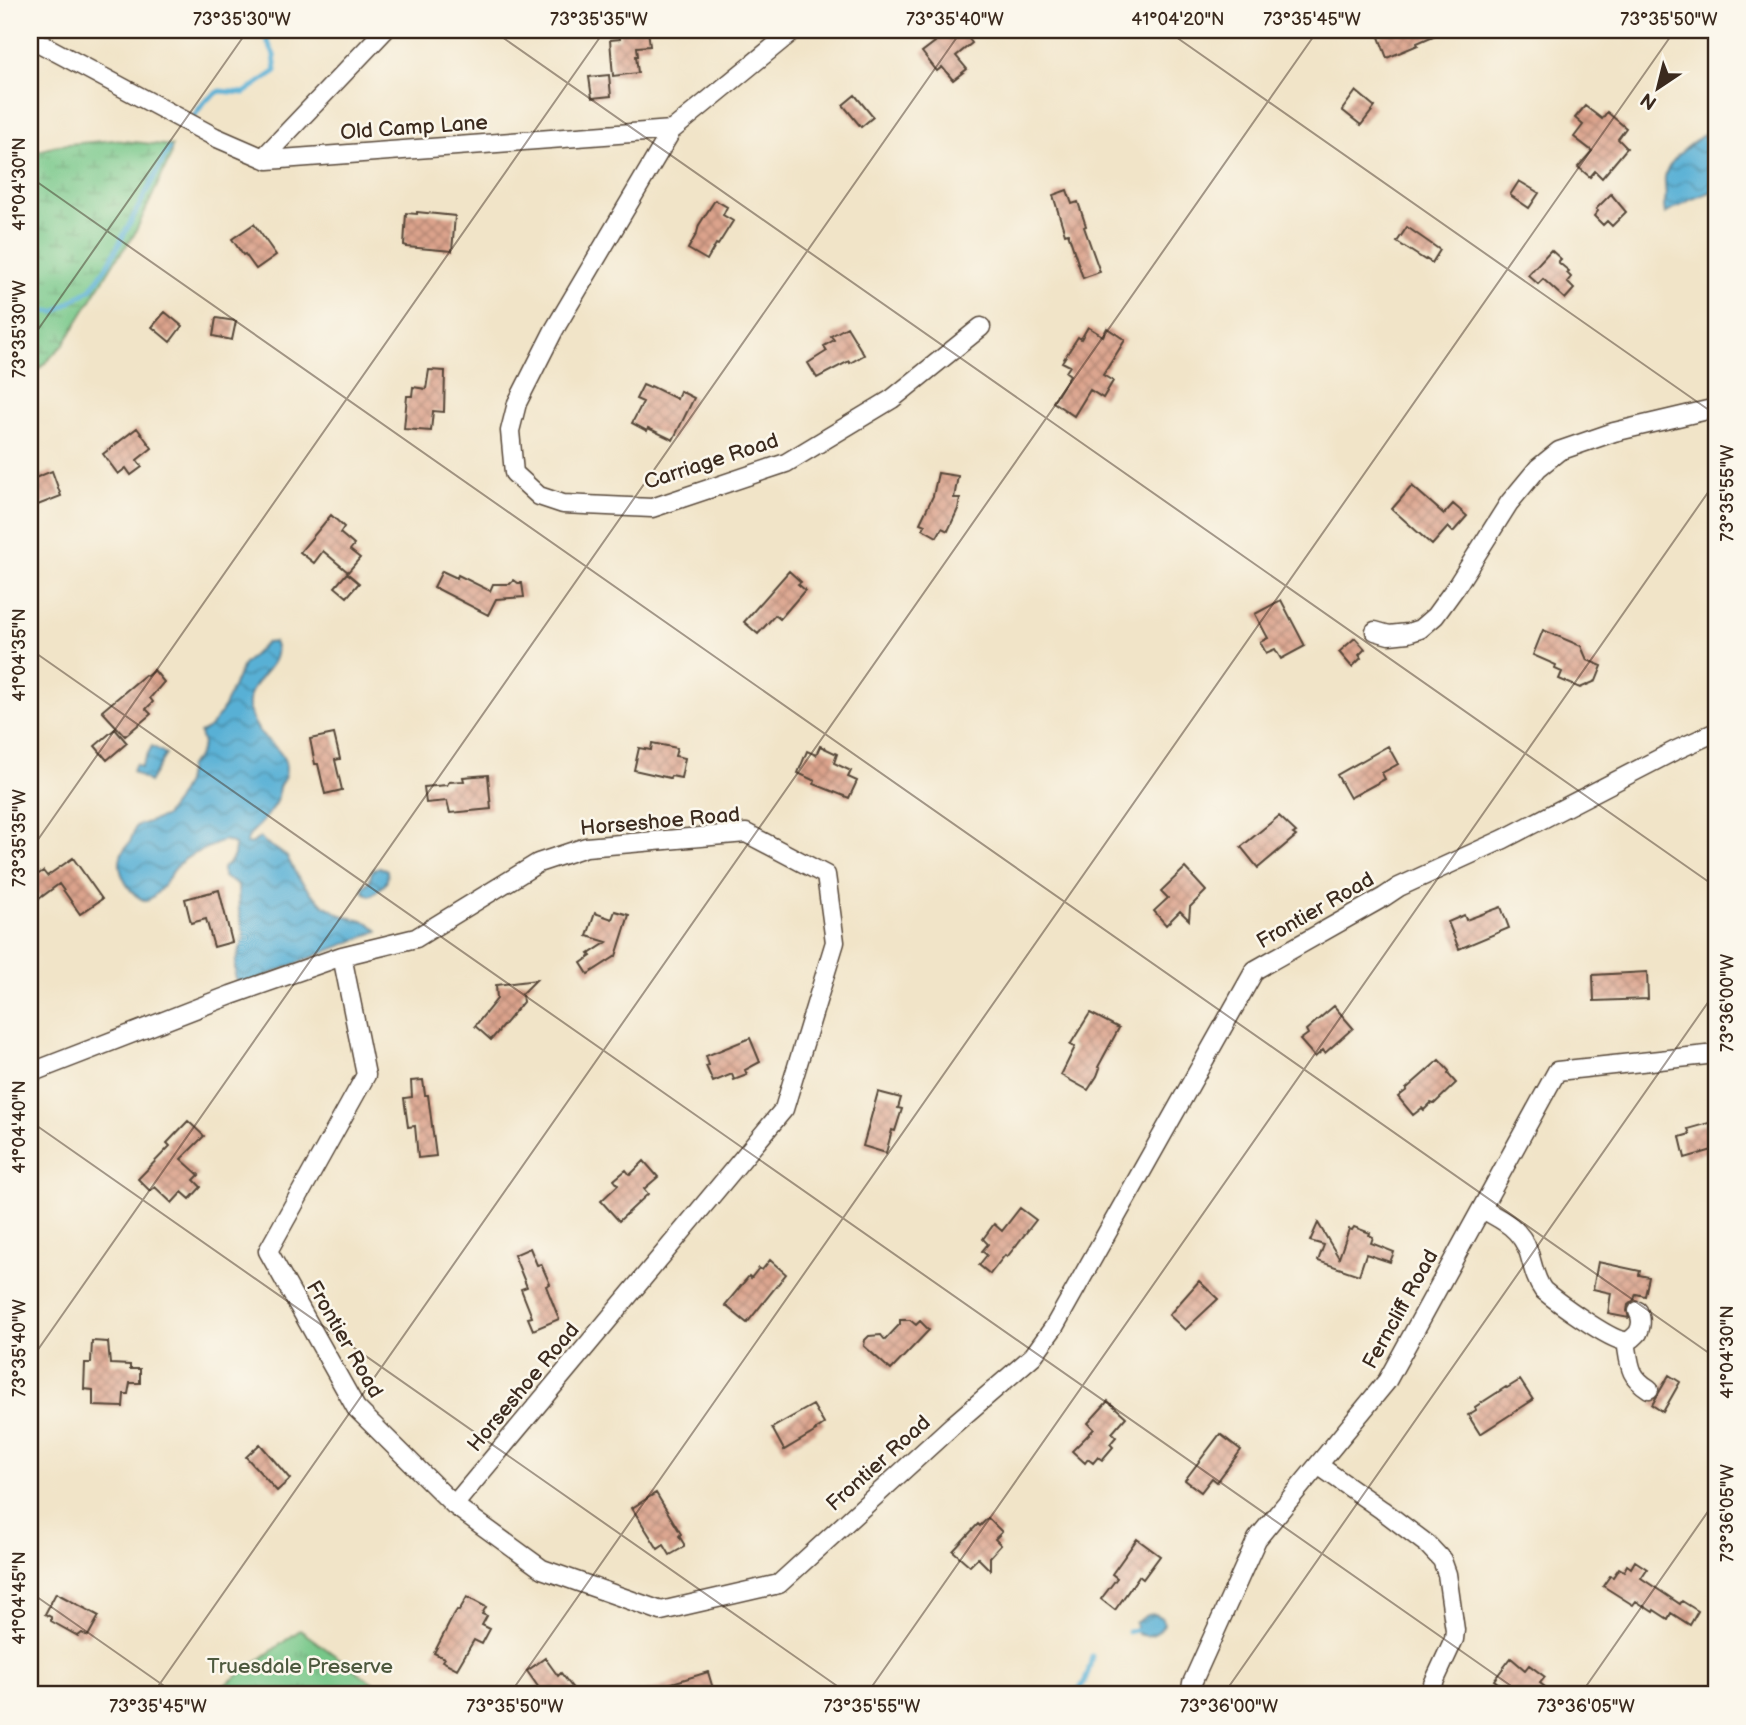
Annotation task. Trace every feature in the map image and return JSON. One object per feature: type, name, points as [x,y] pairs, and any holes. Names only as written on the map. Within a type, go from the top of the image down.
[{"type":"street","points":[[263,158],[385,30]]},
{"type":"street","points":[[672,130],[794,30]]},
{"type":"street","name":"Old Camp Lane","points":[[30,38],[215,137],[268,160],[672,130]]},
{"type":"street","name":"Carriage Road","points":[[672,130],[554,330],[517,403],[510,432],[514,473],[539,496],[564,504],[652,508],[786,463],[892,399],[981,327]]},
{"type":"street","points":[[1375,631],[1388,635],[1408,633],[1420,629],[1434,616],[1457,587],[1509,503],[1538,468],[1559,452],[1614,432],[1716,408]]},
{"type":"street","name":"Frontier Road","points":[[342,956],[366,1075],[268,1251],[356,1409],[454,1505],[542,1569],[661,1611],[779,1584],[1033,1356],[1054,1326],[1255,970],[1399,887],[1504,839],[1716,732]]},
{"type":"street","name":"Horseshoe Road","points":[[30,1073],[231,995],[342,956],[416,938],[538,863],[586,846],[746,833],[826,875],[835,942],[784,1109],[454,1505]]},
{"type":"street","name":"Ferncliff Road","points":[[1190,1695],[1192,1683],[1257,1539],[1387,1381],[1557,1071],[1716,1054]]},
{"type":"street","points":[[1482,1209],[1510,1224],[1521,1236],[1542,1290],[1601,1330],[1626,1341],[1633,1338],[1640,1327],[1638,1311]]},
{"type":"street","points":[[1626,1341],[1633,1375],[1649,1389]]},
{"type":"street","points":[[1318,1465],[1418,1537],[1442,1560],[1447,1574],[1455,1630],[1454,1639],[1428,1695]]},
{"type":"green space","points":[[114,140],[172,146],[170,158],[134,235],[64,344],[30,378],[30,154],[58,145]]},
{"type":"green space","name":"Truesdale Preserve","points":[[300,1630],[390,1695],[211,1695]]},
{"type":"water","points":[[1716,124],[1716,190],[1665,214],[1665,177],[1668,169],[1679,155]]},
{"type":"water","points":[[274,642],[275,658],[251,693],[249,707],[258,729],[283,757],[286,769],[276,804],[250,835],[246,844],[253,843],[260,837],[287,857],[297,876],[324,905],[341,915],[369,923],[378,931],[245,984],[239,984],[235,976],[235,964],[244,936],[239,912],[238,885],[223,877],[223,868],[234,855],[234,844],[224,840],[185,859],[158,892],[147,901],[130,889],[123,877],[120,863],[136,826],[164,817],[176,801],[186,783],[189,766],[198,757],[203,745],[200,733],[209,728],[221,713],[243,665],[266,643]]},
{"type":"water","points":[[152,746],[166,754],[149,782],[132,771],[136,764],[141,767]]},
{"type":"water","points":[[379,867],[387,871],[387,881],[369,895],[363,891],[364,886],[370,880],[372,871]]},
{"type":"water","points":[[1154,1614],[1162,1618],[1162,1627],[1150,1635],[1138,1634],[1135,1623]]},
{"type":"building","points":[[619,30],[648,30],[650,46],[637,47],[638,73],[613,76],[610,40],[620,39]]},
{"type":"building","points":[[942,30],[962,30],[972,43],[956,56],[967,69],[953,80],[942,67],[937,71],[922,52],[935,42],[932,38]]},
{"type":"building","points":[[1394,30],[1447,30],[1387,58],[1379,37]]},
{"type":"building","points":[[609,75],[611,96],[592,98],[589,77]]},
{"type":"building","points":[[1356,91],[1375,107],[1361,125],[1342,110]]},
{"type":"building","points":[[855,95],[873,117],[861,127],[843,105]]},
{"type":"building","points":[[1585,106],[1602,119],[1607,112],[1626,128],[1618,139],[1627,148],[1602,178],[1595,171],[1590,177],[1578,167],[1592,151],[1574,137],[1583,125],[1575,118]]},
{"type":"building","points":[[1519,181],[1539,193],[1529,208],[1510,195]]},
{"type":"building","points":[[1067,190],[1072,204],[1078,202],[1100,272],[1083,278],[1053,195]]},
{"type":"building","points":[[1611,194],[1626,212],[1612,226],[1607,221],[1603,225],[1594,216],[1598,211],[1596,209]]},
{"type":"building","points":[[715,200],[727,207],[723,215],[733,221],[707,260],[688,249]]},
{"type":"building","points":[[406,213],[455,216],[452,251],[404,245]]},
{"type":"building","points":[[254,224],[276,255],[256,269],[232,239]]},
{"type":"building","points":[[1407,227],[1440,250],[1432,263],[1397,242]]},
{"type":"building","points":[[1551,250],[1561,259],[1558,262],[1569,271],[1567,273],[1571,277],[1567,282],[1574,289],[1565,299],[1543,279],[1538,284],[1528,275]]},
{"type":"building","points":[[165,312],[182,326],[170,342],[152,327]]},
{"type":"building","points":[[216,318],[236,321],[232,340],[213,336]]},
{"type":"building","points":[[847,327],[864,355],[817,378],[808,363],[827,351],[824,346],[834,340],[831,336]]},
{"type":"building","points":[[1088,327],[1103,336],[1107,328],[1125,340],[1103,375],[1113,381],[1103,398],[1090,390],[1074,416],[1053,402],[1070,375],[1066,372],[1070,366],[1062,362]]},
{"type":"building","points":[[429,370],[445,371],[444,412],[433,411],[431,431],[404,429],[407,396],[412,396],[413,387],[426,389]]},
{"type":"building","points":[[643,385],[650,388],[651,386],[677,399],[680,391],[694,398],[673,440],[632,423],[643,402],[636,399]]},
{"type":"building","points":[[137,428],[152,448],[137,460],[142,467],[131,475],[126,468],[118,474],[103,454]]},
{"type":"building","points":[[52,471],[61,496],[30,508],[30,480]]},
{"type":"building","points":[[938,473],[958,476],[954,498],[960,498],[948,531],[942,528],[937,537],[923,529],[925,525],[920,523],[933,496]]},
{"type":"building","points":[[1412,486],[1444,514],[1453,504],[1467,516],[1453,532],[1448,527],[1432,545],[1392,509]]},
{"type":"building","points":[[331,515],[344,527],[340,533],[354,545],[350,550],[360,558],[348,572],[323,551],[314,563],[300,552]]},
{"type":"building","points":[[442,571],[457,578],[458,575],[490,591],[493,584],[510,584],[514,580],[522,583],[524,597],[496,599],[488,615],[434,587]]},
{"type":"building","points":[[789,571],[805,590],[780,619],[775,615],[758,634],[744,622]]},
{"type":"building","points":[[347,573],[359,583],[347,597],[335,587]]},
{"type":"building","points":[[1281,600],[1305,646],[1281,659],[1275,649],[1266,653],[1260,642],[1268,638],[1255,614]]},
{"type":"building","points":[[1543,630],[1581,646],[1587,660],[1602,666],[1596,681],[1580,688],[1559,679],[1562,672],[1555,669],[1556,665],[1533,655]]},
{"type":"building","points":[[1355,638],[1365,649],[1352,667],[1339,652]]},
{"type":"building","points":[[154,670],[164,682],[150,698],[153,702],[146,709],[151,714],[125,736],[102,711]]},
{"type":"building","points":[[115,729],[127,743],[107,760],[95,746]]},
{"type":"building","points":[[334,734],[340,759],[335,760],[342,790],[325,794],[310,739]]},
{"type":"building","points":[[652,743],[677,748],[675,756],[685,758],[681,778],[634,770],[639,748],[651,750]]},
{"type":"building","points":[[820,746],[837,754],[834,763],[851,771],[848,777],[857,781],[849,798],[814,784],[815,781],[798,773],[807,751],[816,755]]},
{"type":"building","points":[[1388,746],[1398,764],[1382,773],[1385,779],[1350,798],[1337,775]]},
{"type":"building","points":[[488,775],[491,809],[450,813],[447,801],[426,803],[424,787],[464,781],[463,777]]},
{"type":"building","points":[[1279,816],[1296,832],[1293,834],[1296,836],[1258,868],[1241,847]]},
{"type":"building","points":[[73,858],[102,899],[80,914],[59,884],[40,898],[30,884],[30,880],[43,871],[47,876]]},
{"type":"building","points":[[1185,868],[1206,891],[1190,907],[1189,920],[1180,911],[1166,925],[1154,911],[1168,898],[1161,891]]},
{"type":"building","points":[[219,890],[232,942],[214,947],[206,919],[191,923],[185,899]]},
{"type":"building","points":[[1501,907],[1509,928],[1459,949],[1448,922],[1464,915],[1466,920]]},
{"type":"building","points":[[615,911],[629,915],[616,956],[588,974],[581,963],[607,942],[587,936],[595,913],[612,919]]},
{"type":"building","points":[[1647,972],[1648,999],[1594,1001],[1593,975]]},
{"type":"building","points":[[536,980],[522,994],[523,1002],[491,1040],[475,1026],[497,999],[496,985]]},
{"type":"building","points":[[1334,1006],[1353,1028],[1325,1053],[1323,1050],[1315,1057],[1300,1040],[1308,1034],[1306,1030]]},
{"type":"building","points":[[1090,1013],[1119,1028],[1088,1090],[1061,1075],[1075,1047],[1070,1045]]},
{"type":"building","points":[[750,1038],[760,1062],[745,1070],[747,1075],[734,1080],[732,1074],[713,1082],[706,1066],[709,1065],[706,1056]]},
{"type":"building","points":[[1439,1060],[1456,1083],[1434,1104],[1431,1103],[1413,1115],[1398,1097]]},
{"type":"building","points":[[423,1080],[425,1095],[428,1095],[436,1156],[418,1158],[415,1126],[408,1127],[404,1098],[412,1097],[411,1081]]},
{"type":"building","points":[[878,1092],[901,1098],[898,1108],[902,1109],[895,1131],[892,1130],[886,1153],[863,1146]]},
{"type":"building","points":[[188,1121],[204,1136],[181,1159],[199,1175],[194,1180],[201,1187],[190,1199],[182,1192],[172,1203],[155,1187],[150,1191],[138,1179],[170,1146],[167,1143]]},
{"type":"building","points":[[1716,1121],[1716,1149],[1685,1158],[1680,1137],[1690,1134],[1688,1129]]},
{"type":"building","points":[[644,1161],[658,1177],[644,1189],[648,1194],[619,1221],[601,1201],[618,1185],[614,1180],[626,1170],[630,1175]]},
{"type":"building","points":[[1020,1208],[1036,1220],[990,1274],[979,1265],[987,1255],[982,1251],[988,1244],[983,1239],[994,1224],[1002,1231]]},
{"type":"building","points":[[1318,1223],[1339,1258],[1349,1229],[1354,1227],[1370,1233],[1373,1237],[1371,1243],[1394,1252],[1390,1262],[1366,1254],[1359,1275],[1318,1261],[1324,1245],[1310,1241]]},
{"type":"building","points":[[530,1248],[537,1265],[541,1264],[550,1284],[546,1286],[559,1319],[533,1330],[528,1318],[532,1317],[521,1289],[527,1287],[514,1255]]},
{"type":"building","points":[[770,1260],[786,1274],[747,1323],[725,1305],[749,1276],[751,1278],[759,1268],[762,1270]]},
{"type":"building","points":[[1598,1262],[1640,1271],[1639,1275],[1649,1277],[1645,1296],[1636,1294],[1628,1305],[1629,1318],[1608,1314],[1611,1293],[1593,1289]]},
{"type":"building","points":[[1199,1281],[1218,1299],[1185,1330],[1169,1315]]},
{"type":"building","points":[[900,1320],[910,1320],[916,1325],[920,1321],[929,1330],[891,1370],[864,1346],[865,1340],[869,1336],[881,1335],[885,1340],[900,1324]]},
{"type":"building","points":[[92,1341],[108,1342],[110,1364],[130,1365],[130,1369],[140,1369],[140,1383],[130,1383],[128,1394],[124,1394],[123,1407],[93,1406],[93,1390],[84,1389],[85,1363],[91,1363]]},
{"type":"building","points":[[1669,1375],[1680,1382],[1663,1412],[1652,1405]]},
{"type":"building","points":[[1520,1380],[1533,1400],[1480,1434],[1468,1415],[1476,1410],[1475,1407]]},
{"type":"building","points":[[1108,1401],[1126,1417],[1112,1433],[1116,1437],[1110,1444],[1113,1447],[1102,1460],[1098,1457],[1093,1463],[1088,1459],[1085,1463],[1072,1451],[1094,1429],[1088,1423]]},
{"type":"building","points":[[813,1405],[824,1424],[784,1450],[772,1428]]},
{"type":"building","points":[[1220,1434],[1241,1450],[1217,1482],[1212,1478],[1201,1492],[1185,1480]]},
{"type":"building","points":[[260,1444],[290,1479],[277,1491],[246,1457]]},
{"type":"building","points":[[656,1493],[681,1534],[679,1536],[684,1544],[684,1547],[670,1555],[664,1545],[658,1549],[632,1508]]},
{"type":"building","points":[[988,1518],[1002,1532],[995,1539],[1001,1545],[990,1557],[990,1570],[978,1558],[970,1566],[953,1551],[978,1524],[980,1526]]},
{"type":"building","points":[[1137,1539],[1160,1556],[1143,1579],[1139,1576],[1115,1610],[1101,1599],[1117,1578],[1112,1574]]},
{"type":"building","points":[[1635,1561],[1647,1569],[1641,1578],[1680,1604],[1682,1601],[1698,1611],[1690,1625],[1671,1613],[1668,1619],[1636,1601],[1633,1605],[1603,1586],[1619,1568],[1624,1571],[1627,1565],[1631,1568]]},
{"type":"building","points":[[56,1593],[99,1616],[88,1636],[82,1633],[78,1636],[51,1621],[51,1617],[45,1614]]},
{"type":"building","points":[[467,1597],[486,1607],[482,1614],[487,1616],[482,1625],[490,1629],[482,1644],[474,1640],[457,1669],[434,1653],[452,1618]]},
{"type":"building","points":[[545,1658],[558,1676],[561,1673],[578,1695],[544,1695],[527,1671]]},
{"type":"building","points":[[1511,1658],[1525,1670],[1529,1665],[1545,1677],[1540,1683],[1545,1687],[1539,1695],[1514,1695],[1494,1680]]},
{"type":"building","points":[[708,1672],[714,1692],[704,1695],[643,1695],[643,1692]]},
{"type":"waterway","points":[[194,116],[205,101],[220,91],[244,93],[276,71],[274,55],[262,30]]},
{"type":"waterway","points":[[30,309],[55,312],[91,289],[109,263],[169,149]]},
{"type":"waterway","points":[[1128,1631],[1136,1630]]},
{"type":"waterway","points":[[1073,1695],[1086,1678],[1092,1656]]}]
